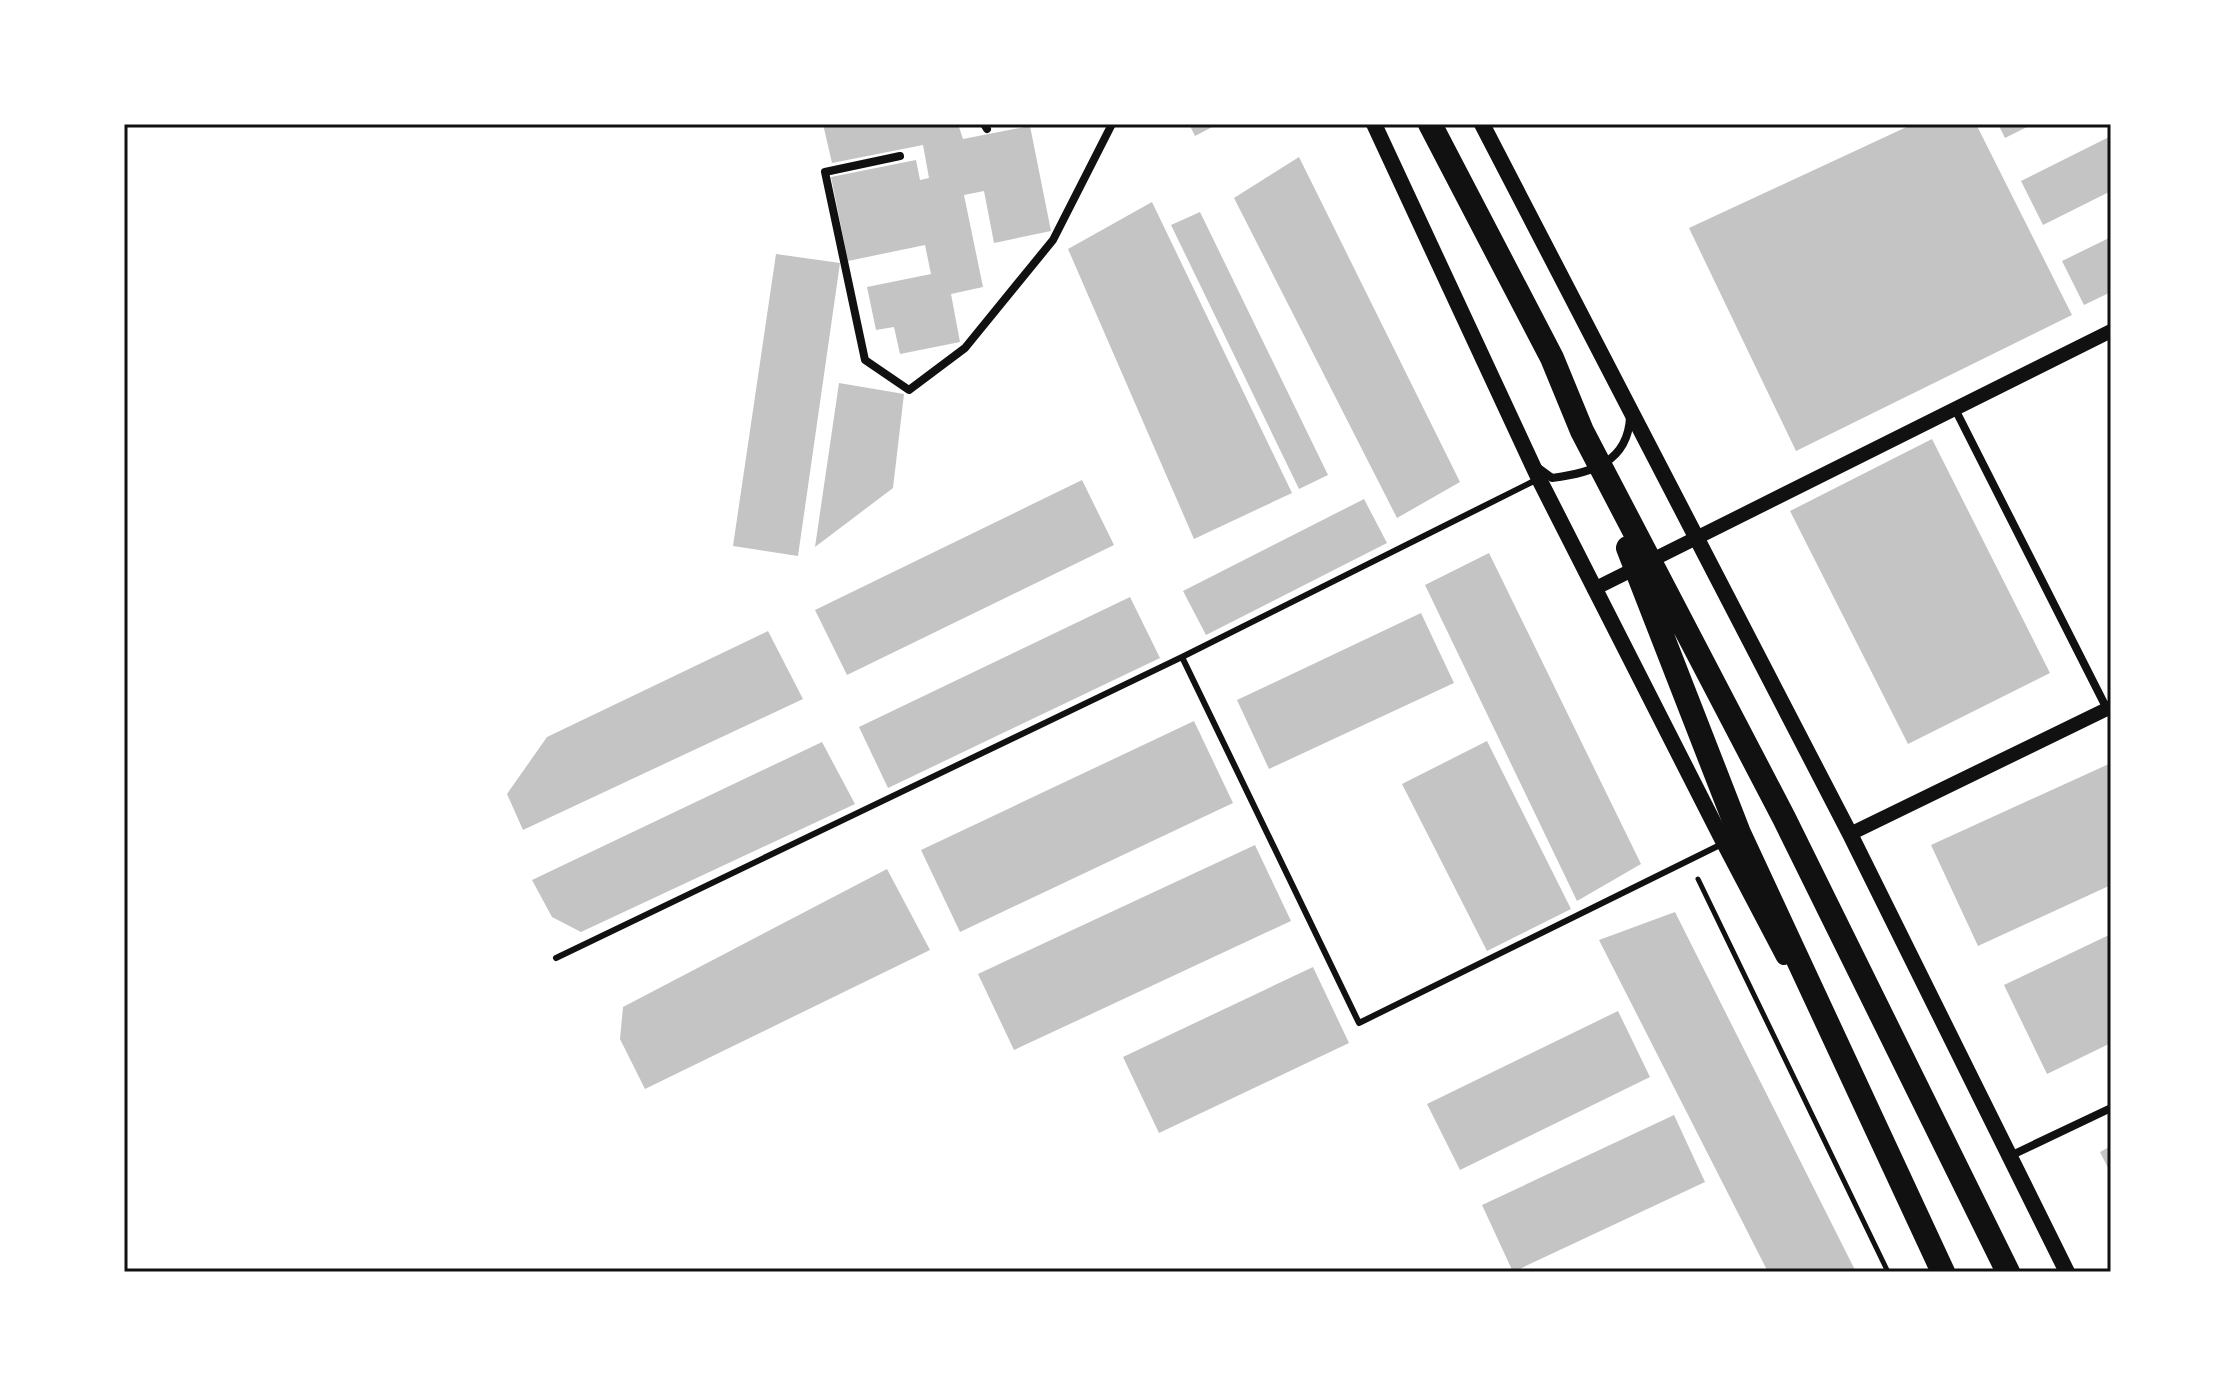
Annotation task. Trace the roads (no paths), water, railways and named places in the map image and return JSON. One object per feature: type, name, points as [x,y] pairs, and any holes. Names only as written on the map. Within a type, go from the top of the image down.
[{"type":"highway","points":[[1430,124],[1552,358],[1739,833],[1943,1272]]},
{"type":"highway","points":[[1582,431],[1784,818],[2008,1272]]},
{"type":"main road","points":[[1374,124],[1594,589],[1724,843],[1953,1272]]},
{"type":"main road","points":[[1482,124],[1850,834],[2067,1272]]},
{"type":"street","points":[[900,156],[825,172],[865,360],[909,390],[965,348],[1053,240],[1112,124]]},
{"type":"street","points":[[1594,589],[2111,331]]},
{"type":"street","points":[[1536,472],[1552,478],[1579,475],[1610,460],[1624,446],[1630,429],[1631,408]]},
{"type":"street","points":[[1850,834],[2109,708],[1954,408]]},
{"type":"street","points":[[2010,1156],[2111,1108]]},
{"type":"lane","points":[[556,958],[1182,657],[1536,472]]},
{"type":"lane","points":[[1182,657],[1359,1023],[1724,843]]}]
